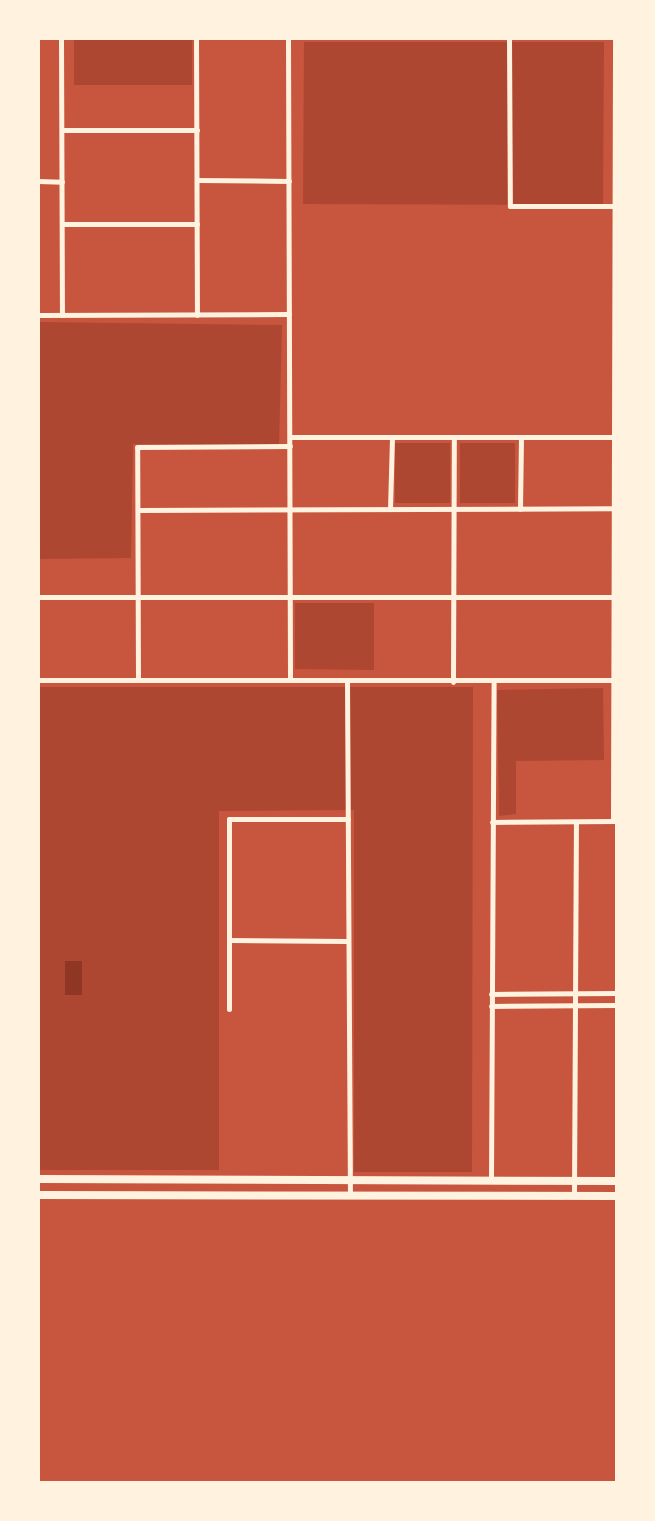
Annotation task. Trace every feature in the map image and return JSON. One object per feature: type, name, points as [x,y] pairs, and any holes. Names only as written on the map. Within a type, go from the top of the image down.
[{"type":"main road","points":[[38,1179],[617,1181]]},
{"type":"main road","points":[[38,1195],[617,1196]]},
{"type":"street","points":[[61,38],[62,315]]},
{"type":"street","points":[[196,38],[197,315]]},
{"type":"street","points":[[288,38],[290,680]]},
{"type":"street","points":[[509,38],[510,206],[615,206]]},
{"type":"street","points":[[492,822],[615,821],[615,38]]},
{"type":"street","points":[[61,130],[197,130]]},
{"type":"street","points":[[197,180],[289,181]]},
{"type":"street","points":[[38,181],[62,182]]},
{"type":"street","points":[[62,224],[197,224]]},
{"type":"street","points":[[38,315],[289,314]]},
{"type":"street","points":[[290,437],[614,437]]},
{"type":"street","points":[[390,509],[392,437]]},
{"type":"street","points":[[453,682],[454,437]]},
{"type":"street","points":[[520,509],[521,437]]},
{"type":"street","points":[[138,680],[137,447],[290,446]]},
{"type":"street","points":[[138,510],[614,508]]},
{"type":"street","points":[[38,597],[614,597]]},
{"type":"street","points":[[38,680],[494,683],[615,680]]},
{"type":"street","points":[[347,680],[350,1195]]},
{"type":"street","points":[[491,1180],[494,683]]},
{"type":"street","points":[[229,1009],[229,819],[348,819]]},
{"type":"street","points":[[574,1196],[576,822]]},
{"type":"street","points":[[229,940],[349,941]]},
{"type":"street","points":[[491,994],[617,993]]},
{"type":"street","points":[[491,1006],[617,1005]]},
{"type":"shaded area","points":[[74,40],[192,40],[192,85],[74,85]]},
{"type":"shaded area","points":[[304,42],[604,42],[603,205],[303,204]]},
{"type":"shaded area","points":[[38,322],[282,325],[279,446],[133,444],[131,558],[38,559]]},
{"type":"shaded area","points":[[395,443],[450,443],[450,503],[395,503]]},
{"type":"shaded area","points":[[460,443],[515,443],[515,503],[460,503]]},
{"type":"shaded area","points":[[295,603],[374,603],[374,670],[295,669]]},
{"type":"shaded area","points":[[38,687],[473,687],[472,1172],[354,1172],[354,810],[219,811],[219,1170],[38,1170]]},
{"type":"shaded area","points":[[603,688],[604,760],[516,761],[516,814],[499,816],[497,690]]},
{"type":"shaded area","points":[[65,961],[82,961],[82,995],[65,995]]}]
